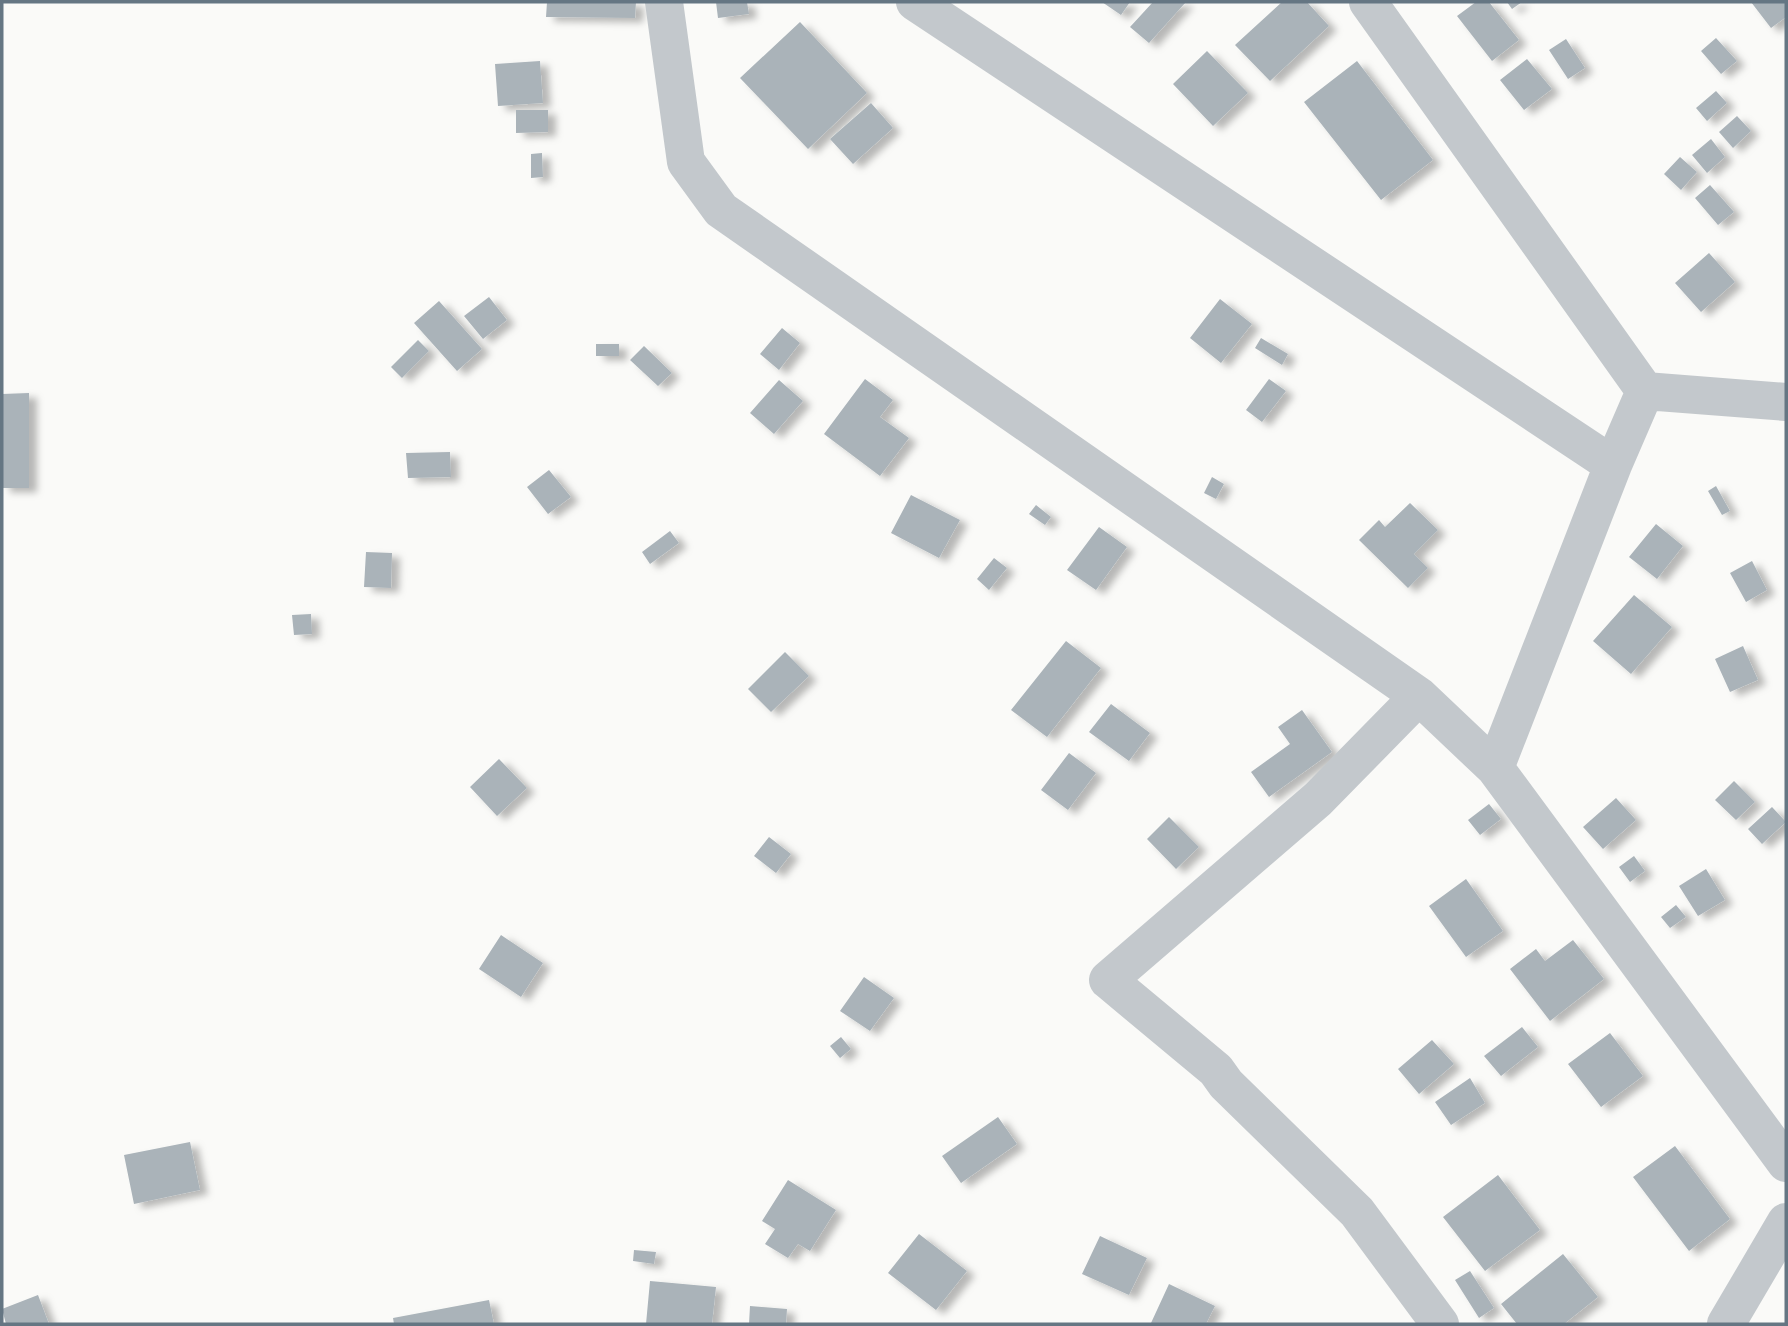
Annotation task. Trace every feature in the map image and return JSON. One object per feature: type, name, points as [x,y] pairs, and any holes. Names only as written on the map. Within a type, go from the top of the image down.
[{"type":"street","points":[[664,2],[686,162],[721,210],[1419,696],[1495,768],[1786,1163]]},
{"type":"street","points":[[915,2],[1613,465]]},
{"type":"street","points":[[1368,2],[1645,391]]},
{"type":"street","points":[[1495,768],[1613,465],[1645,391]]},
{"type":"street","points":[[1645,391],[1786,402]]},
{"type":"street","points":[[1419,696],[1318,799],[1108,981],[1216,1070],[1226,1084],[1357,1212],[1440,1324]]},
{"type":"street","points":[[1726,1324],[1786,1222]]},
{"type":"building","points":[[547,2],[636,2],[635,18],[546,17]]},
{"type":"building","points":[[716,2],[747,2],[749,14],[718,18]]},
{"type":"building","points":[[1102,2],[1130,2],[1121,15]]},
{"type":"building","points":[[1153,2],[1186,2],[1149,43],[1130,27]]},
{"type":"building","points":[[1282,2],[1307,2],[1329,26],[1270,81],[1235,45]]},
{"type":"building","points":[[1476,2],[1489,2],[1519,40],[1492,61],[1457,16]]},
{"type":"building","points":[[1507,2],[1522,2],[1512,9]]},
{"type":"building","points":[[1751,2],[1786,2],[1786,17],[1771,28]]},
{"type":"building","points":[[800,22],[867,93],[808,149],[740,78]]},
{"type":"building","points":[[1716,38],[1737,61],[1721,74],[1701,51]]},
{"type":"building","points":[[1566,39],[1585,68],[1568,79],[1549,50]]},
{"type":"building","points":[[1207,51],[1248,93],[1213,126],[1173,84]]},
{"type":"building","points":[[1527,59],[1552,89],[1524,110],[1500,80]]},
{"type":"building","points":[[540,61],[543,103],[498,106],[495,64]]},
{"type":"building","points":[[1357,61],[1433,160],[1381,200],[1304,102]]},
{"type":"building","points":[[1716,91],[1727,103],[1707,121],[1696,108]]},
{"type":"building","points":[[871,103],[893,128],[853,164],[830,139]]},
{"type":"building","points":[[516,110],[548,110],[548,132],[516,133]]},
{"type":"building","points":[[1737,116],[1751,131],[1733,148],[1719,132]]},
{"type":"building","points":[[1711,139],[1725,157],[1707,173],[1692,155]]},
{"type":"building","points":[[542,153],[543,177],[531,178],[531,154]]},
{"type":"building","points":[[1680,157],[1697,172],[1681,190],[1664,174]]},
{"type":"building","points":[[1710,185],[1734,212],[1718,225],[1695,198]]},
{"type":"building","points":[[1709,253],[1735,282],[1701,312],[1675,283]]},
{"type":"building","points":[[489,297],[507,320],[483,339],[464,316]]},
{"type":"building","points":[[1220,299],[1252,324],[1221,363],[1190,338]]},
{"type":"building","points":[[439,301],[482,349],[457,371],[414,323]]},
{"type":"building","points":[[782,328],[800,343],[779,370],[760,354]]},
{"type":"building","points":[[1261,338],[1288,354],[1282,365],[1255,348]]},
{"type":"building","points":[[418,340],[429,351],[402,378],[391,367]]},
{"type":"building","points":[[596,344],[619,344],[619,356],[596,356]]},
{"type":"building","points":[[644,346],[672,373],[658,386],[630,360]]},
{"type":"building","points":[[865,379],[893,400],[880,417],[909,438],[880,476],[824,434]]},
{"type":"building","points":[[1269,379],[1286,391],[1262,422],[1246,410]]},
{"type":"building","points":[[779,380],[803,401],[774,434],[750,413]]},
{"type":"building","points":[[29,393],[29,488],[2,488],[2,394]]},
{"type":"building","points":[[450,452],[451,477],[408,478],[406,453]]},
{"type":"building","points":[[549,470],[571,497],[548,514],[527,487]]},
{"type":"building","points":[[1212,477],[1224,484],[1216,499],[1204,493]]},
{"type":"building","points":[[1716,486],[1730,511],[1722,515],[1708,491]]},
{"type":"building","points":[[911,495],[960,520],[939,558],[891,533]]},
{"type":"building","points":[[1410,503],[1438,530],[1414,554],[1428,568],[1408,588],[1359,540],[1379,520],[1385,527]]},
{"type":"building","points":[[1036,505],[1051,517],[1045,525],[1029,514]]},
{"type":"building","points":[[1656,524],[1683,546],[1657,579],[1629,557]]},
{"type":"building","points":[[1099,527],[1127,547],[1096,590],[1067,570]]},
{"type":"building","points":[[670,531],[679,543],[650,564],[642,552]]},
{"type":"building","points":[[366,552],[392,553],[391,588],[364,587]]},
{"type":"building","points":[[994,558],[1007,568],[989,590],[977,579]]},
{"type":"building","points":[[1752,561],[1767,590],[1746,602],[1730,573]]},
{"type":"building","points":[[1634,595],[1672,627],[1631,674],[1593,641]]},
{"type":"building","points":[[311,614],[312,634],[294,635],[292,615]]},
{"type":"building","points":[[1066,641],[1101,668],[1047,737],[1011,710]]},
{"type":"building","points":[[1743,646],[1758,680],[1730,692],[1715,659]]},
{"type":"building","points":[[785,652],[809,676],[771,712],[748,689]]},
{"type":"building","points":[[1111,704],[1150,733],[1129,761],[1089,732]]},
{"type":"building","points":[[1302,710],[1332,752],[1269,797],[1251,772],[1290,744],[1278,727]]},
{"type":"building","points":[[1069,753],[1096,773],[1068,810],[1041,790]]},
{"type":"building","points":[[499,759],[527,788],[497,816],[470,787]]},
{"type":"building","points":[[1734,781],[1755,802],[1736,820],[1715,800]]},
{"type":"building","points":[[1616,798],[1636,820],[1603,849],[1583,827]]},
{"type":"building","points":[[1489,804],[1501,819],[1480,835],[1468,820]]},
{"type":"building","points":[[1772,807],[1786,822],[1762,844],[1748,829]]},
{"type":"building","points":[[1169,817],[1199,847],[1176,869],[1147,839]]},
{"type":"building","points":[[769,837],[791,854],[776,873],[754,856]]},
{"type":"building","points":[[1634,856],[1645,871],[1630,882],[1619,867]]},
{"type":"building","points":[[1706,869],[1725,900],[1698,916],[1679,886]]},
{"type":"building","points":[[1466,879],[1503,931],[1466,957],[1429,906]]},
{"type":"building","points":[[1676,905],[1686,917],[1670,928],[1661,917]]},
{"type":"building","points":[[501,935],[543,963],[521,997],[479,969]]},
{"type":"building","points":[[1573,940],[1604,979],[1550,1021],[1510,969],[1536,949],[1545,961]]},
{"type":"building","points":[[864,977],[894,998],[870,1031],[840,1011]]},
{"type":"building","points":[[1522,1027],[1538,1047],[1501,1076],[1484,1056]]},
{"type":"building","points":[[1610,1033],[1643,1076],[1601,1107],[1568,1064]]},
{"type":"building","points":[[841,1037],[851,1049],[840,1058],[830,1046]]},
{"type":"building","points":[[1432,1040],[1454,1064],[1419,1094],[1398,1069]]},
{"type":"building","points":[[1470,1078],[1485,1103],[1451,1125],[1435,1102]]},
{"type":"building","points":[[998,1117],[1017,1144],[961,1183],[942,1156]]},
{"type":"building","points":[[190,1142],[200,1190],[134,1204],[124,1155]]},
{"type":"building","points":[[1675,1146],[1730,1219],[1689,1251],[1633,1177]]},
{"type":"building","points":[[1498,1175],[1540,1230],[1485,1271],[1443,1217]]},
{"type":"building","points":[[788,1180],[836,1210],[810,1251],[798,1244],[788,1258],[765,1244],[775,1229],[762,1221]]},
{"type":"building","points":[[919,1234],[967,1271],[936,1310],[888,1273]]},
{"type":"building","points":[[1100,1236],[1147,1258],[1129,1295],[1082,1274]]},
{"type":"building","points":[[634,1250],[656,1252],[654,1264],[633,1261]]},
{"type":"building","points":[[1563,1254],[1598,1297],[1564,1324],[1517,1324],[1501,1304]]},
{"type":"building","points":[[1470,1271],[1494,1308],[1479,1318],[1455,1280]]},
{"type":"building","points":[[650,1281],[716,1287],[712,1324],[646,1324]]},
{"type":"building","points":[[1169,1284],[1215,1306],[1206,1324],[1151,1323]]},
{"type":"building","points":[[38,1295],[49,1324],[6,1324],[2,1309]]},
{"type":"building","points":[[489,1300],[494,1324],[394,1324],[393,1318]]},
{"type":"building","points":[[750,1306],[787,1309],[786,1324],[749,1324]]}]
